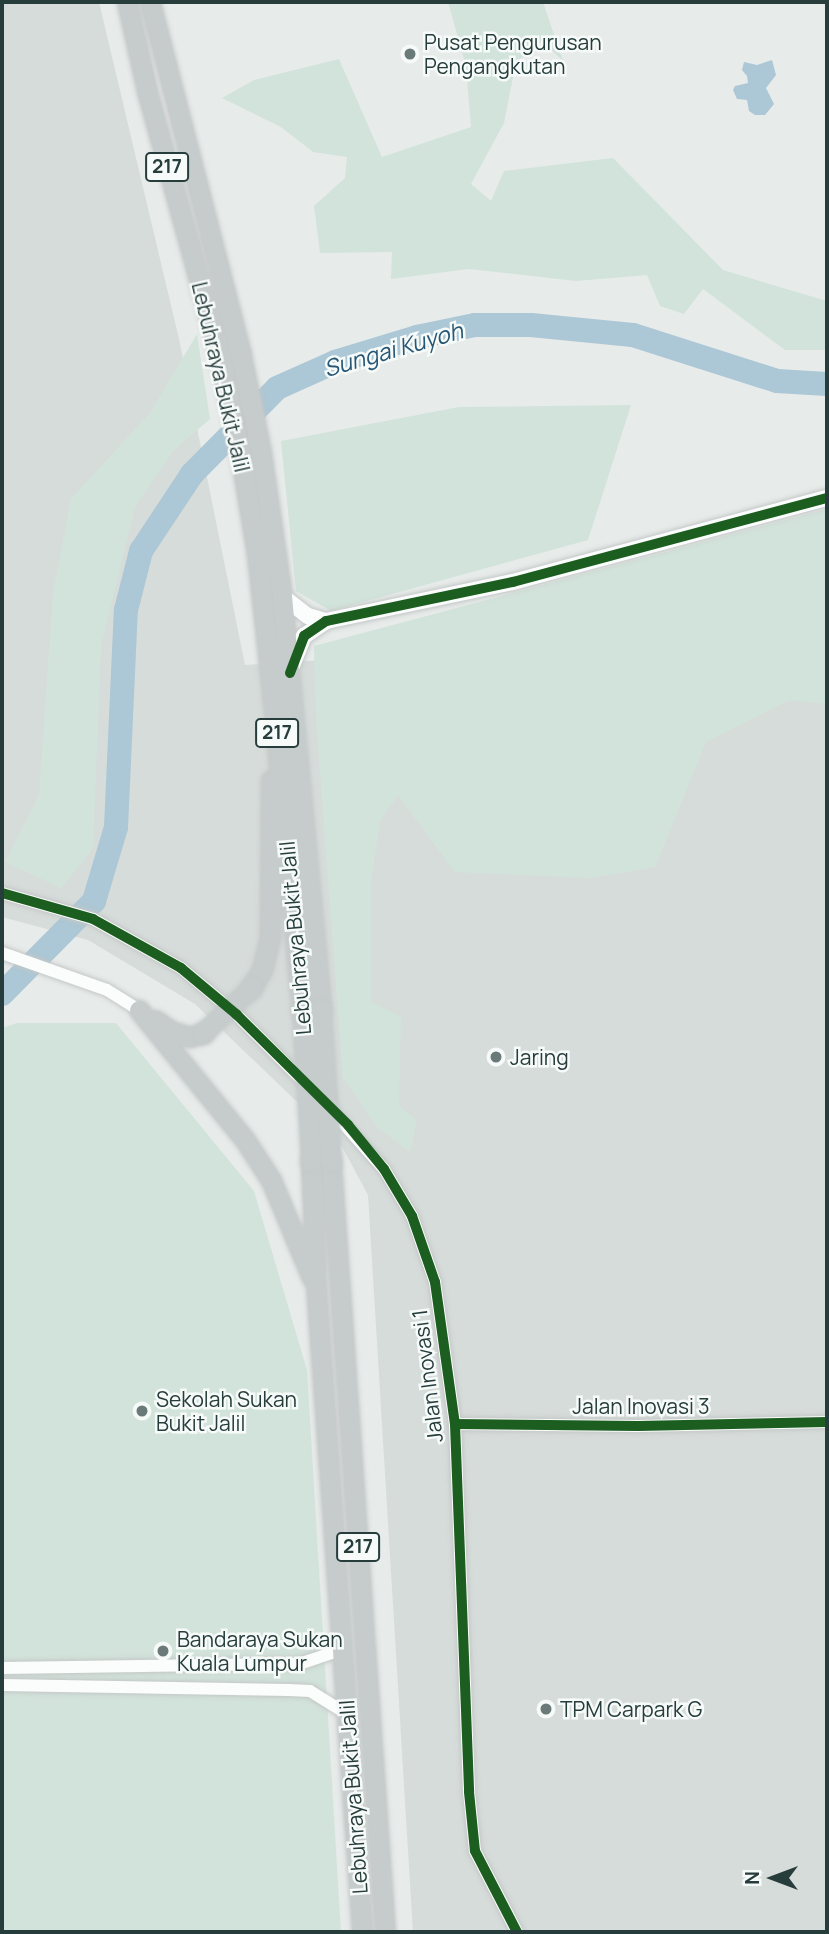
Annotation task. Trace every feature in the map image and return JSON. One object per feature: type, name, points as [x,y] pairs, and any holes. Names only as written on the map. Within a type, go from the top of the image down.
[{"type":"highway","name":"Lebuhraya Bukit Jalil","points":[[127,2],[147,91],[221,360],[241,458],[257,555],[311,1009]]},
{"type":"highway","name":"Lebuhraya Bukit Jalil","points":[[150,2],[241,355],[261,452],[282,596],[290,673],[321,1161],[385,1932]]},
{"type":"highway","points":[[139,1010],[173,1032],[190,1037],[203,1033],[251,988],[262,970],[270,937],[273,699]]},
{"type":"highway","points":[[139,1010],[271,1180],[316,1285]]},
{"type":"highway","name":"Lebuhraya Bukit Jalil","points":[[321,1161],[316,1285],[344,1649],[362,1932]]},
{"type":"street","points":[[290,673],[303,636],[326,621],[513,582],[827,498]]},
{"type":"street","points":[[282,596],[308,616],[326,621]]},
{"type":"street","name":"Jalan Inovasi 1","points":[[3,893],[93,919],[181,968],[236,1014],[348,1125],[384,1169],[412,1216],[435,1282],[455,1424],[468,1792],[475,1851],[517,1932]]},
{"type":"street","points":[[2,953],[107,990],[139,1010]]},
{"type":"street","name":"Jalan Inovasi 3","points":[[455,1424],[638,1426],[827,1422]]},
{"type":"street","points":[[2,1668],[299,1664],[344,1649]]},
{"type":"street","points":[[2,1685],[289,1689],[310,1691],[347,1714]]},
{"type":"shaded area","points":[[2,2],[99,2],[179,339],[245,665],[355,658],[827,591],[827,1932],[413,1932],[368,1195],[340,1143],[195,1004],[88,940],[2,917]]},
{"type":"shaded area","points":[[448,2],[543,2],[563,61],[542,41],[516,62],[504,123],[471,184],[491,201],[504,171],[613,158],[723,270],[827,301],[827,350],[785,350],[703,289],[684,314],[660,306],[647,275],[576,281],[469,269],[391,279],[392,252],[320,253],[314,206],[345,178],[347,157],[313,152],[281,127],[222,98],[254,80],[339,59],[382,157],[471,127],[466,66]]},
{"type":"shaded area","points":[[197,334],[210,419],[174,450],[135,506],[101,646],[93,848],[61,888],[5,862],[39,795],[53,593],[71,499],[150,413]]},
{"type":"shaded area","points":[[631,405],[588,540],[331,611],[296,591],[281,441],[459,407]]},
{"type":"shaded area","points":[[827,509],[827,704],[789,700],[706,742],[655,867],[592,878],[455,872],[398,795],[380,821],[371,881],[371,1002],[401,1017],[399,1106],[417,1121],[410,1152],[377,1127],[343,1078],[316,718],[314,646]]},
{"type":"shaded area","name":"Bandaraya Sukan Kuala Lumpur","points":[[17,1023],[116,1023],[254,1191],[307,1370],[341,1932],[2,1932],[2,1028]]},
{"type":"water","points":[[772,60],[776,75],[766,88],[774,104],[765,115],[755,115],[749,111],[747,100],[737,99],[733,90],[735,86],[748,83],[742,70],[744,62],[757,65]]},
{"type":"waterway","name":"Sungai Kuyoh","points":[[2,994],[94,901],[116,827],[126,610],[141,551],[192,474],[277,388],[335,362],[417,337],[475,325],[531,325],[633,335],[777,381],[827,384]]},
{"type":"cycle path","points":[[290,673],[304,636],[326,621],[513,582],[827,498]]},
{"type":"cycle path","points":[[2,893],[93,919],[181,968],[236,1014],[348,1125],[384,1169],[412,1216],[435,1282],[455,1424],[469,1792],[475,1851],[517,1932]]},
{"type":"cycle path","points":[[455,1424],[638,1426],[827,1422]]},
{"type":"place","name":"Pusat Pengurusan Pengangkutan","points":[[410,54]]},
{"type":"place","name":"Jaring","points":[[496,1057]]},
{"type":"place","name":"Sekolah Sukan Bukit Jalil","points":[[142,1411]]},
{"type":"place","name":"Bandaraya Sukan Kuala Lumpur","points":[[163,1651]]},
{"type":"place","name":"TPM Carpark G","points":[[546,1709]]}]
